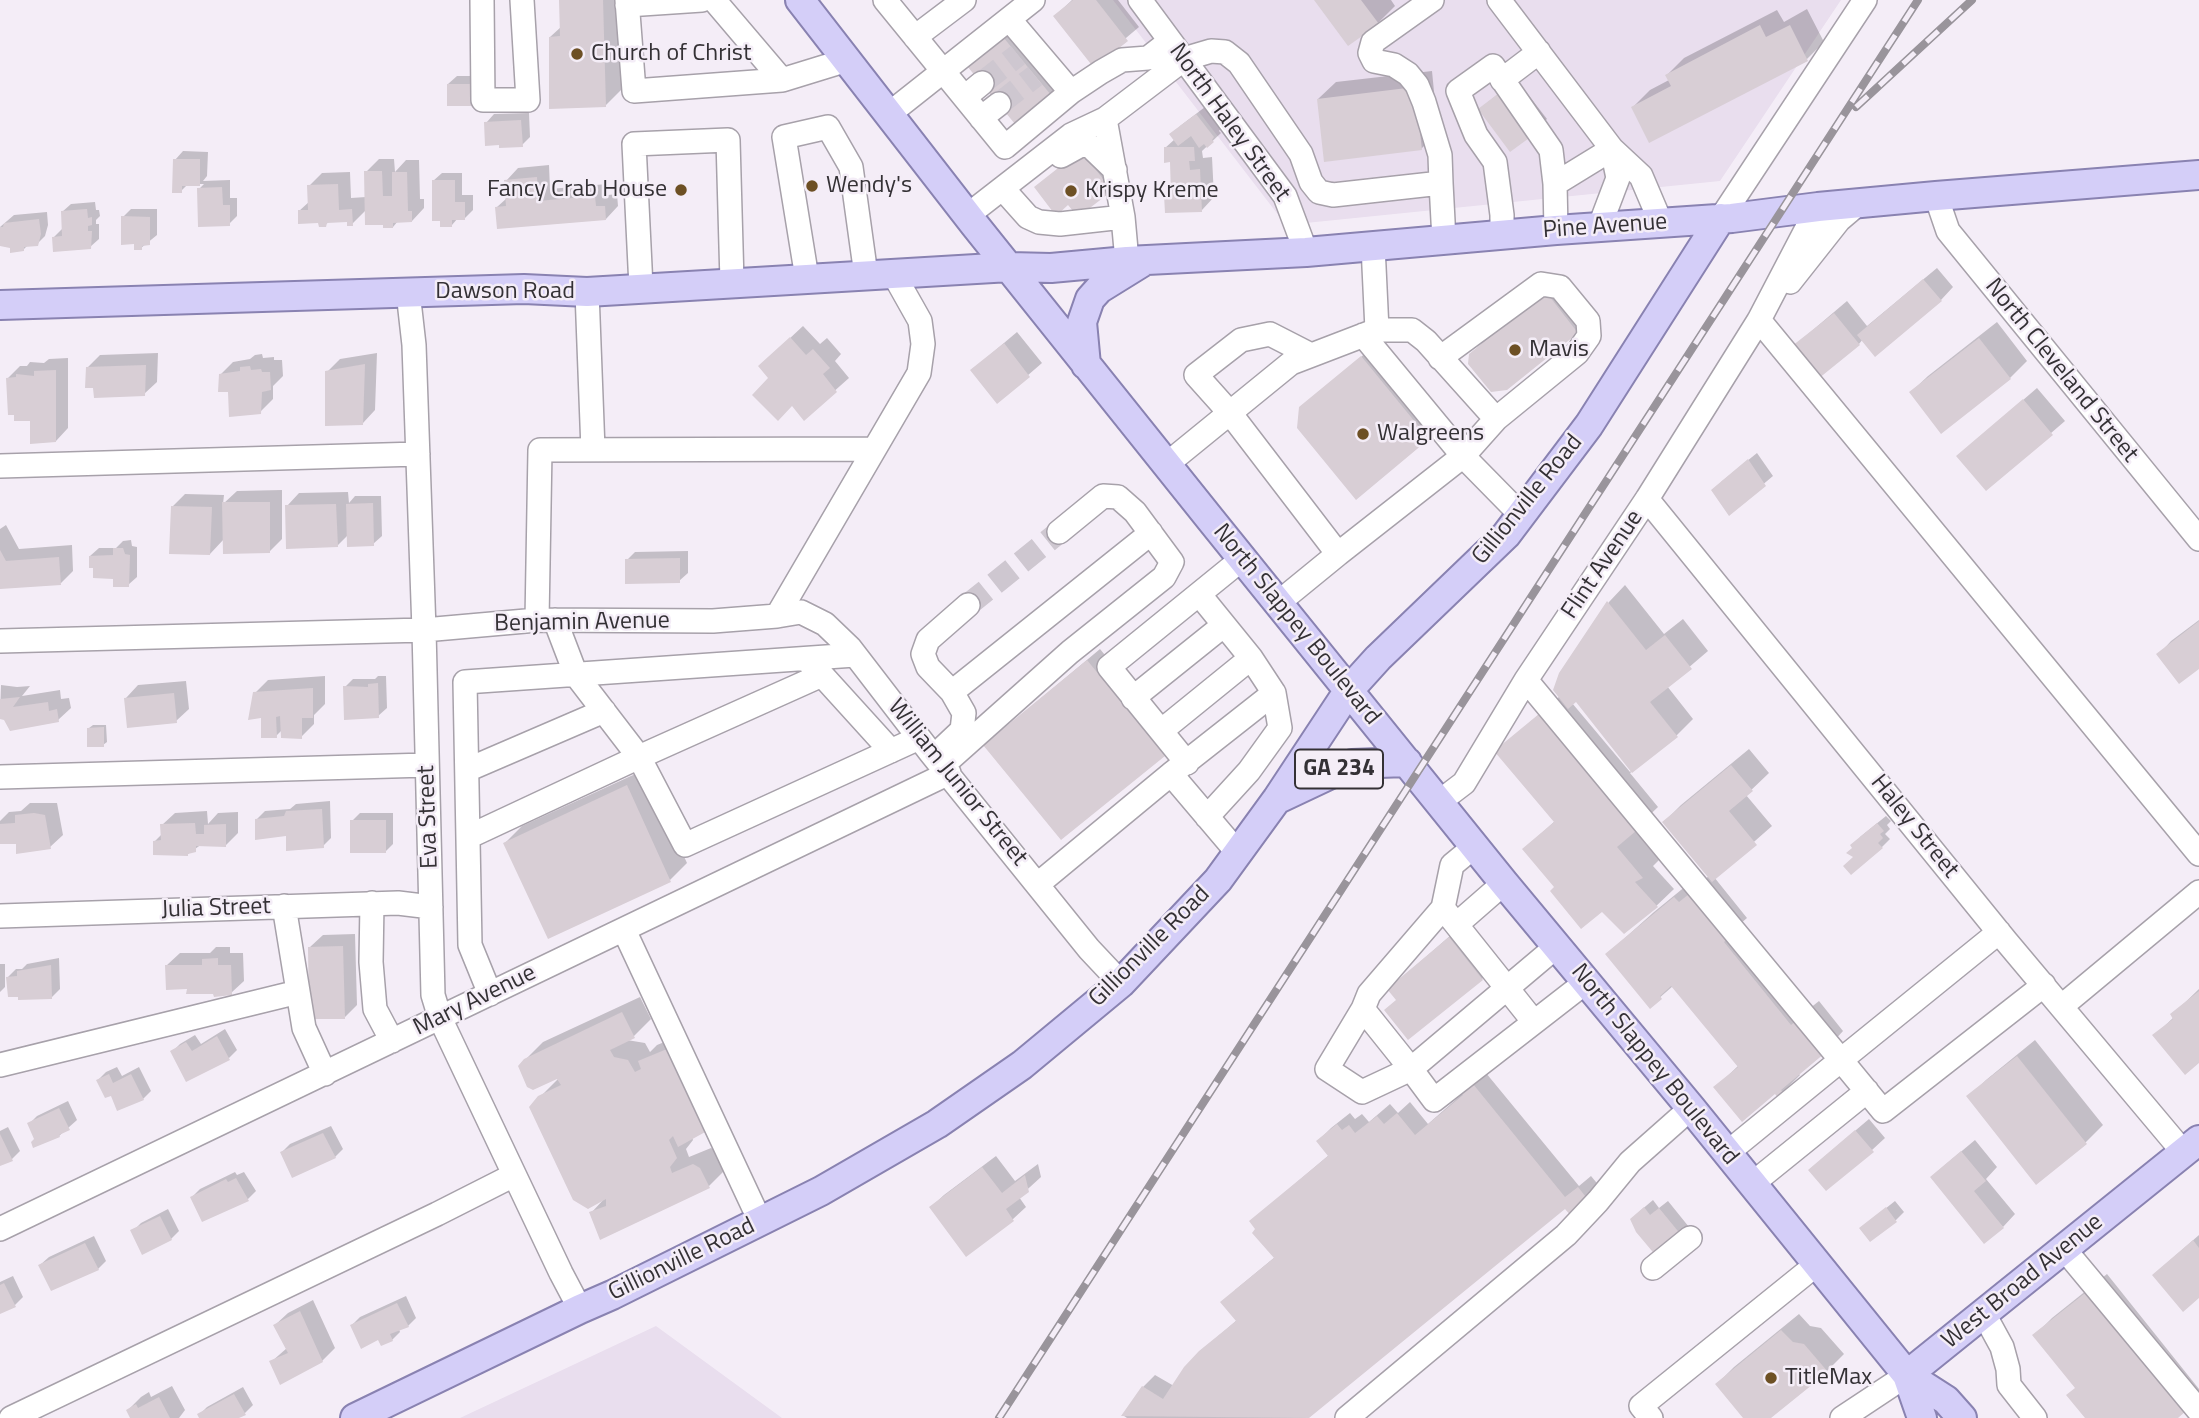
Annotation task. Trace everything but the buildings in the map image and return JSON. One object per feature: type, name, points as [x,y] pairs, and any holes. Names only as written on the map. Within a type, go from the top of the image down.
[{"type":"main road","name":"North Slappey Boulevard","points":[[800,0],[1242,559],[1906,1375],[1922,1418]]},
{"type":"main road","name":"Pine Avenue","points":[[1010,267],[1051,268],[1306,252],[2199,175]]},
{"type":"main road","name":"Gillionville Road","points":[[355,1418],[612,1296],[821,1191],[937,1124],[1022,1065],[1121,983],[1197,904],[1238,853],[1349,690],[1506,535],[1589,425],[1721,218]]},
{"type":"main road","points":[[1086,365],[1082,322],[1090,299],[1135,261]]},
{"type":"main road","name":"Dawson Road","points":[[0,305],[524,289],[587,292],[1010,267]]},
{"type":"main road","name":"GA 234","points":[[1277,799],[1352,764],[1407,762]]},
{"type":"main road","name":"West Broad Avenue","points":[[1906,1375],[2192,1146]]},
{"type":"main road","name":"North Slappey Boulevard","points":[[1906,1375],[1946,1400],[1962,1418]]},
{"type":"street","points":[[482,0],[483,100],[528,100],[522,0]]},
{"type":"street","points":[[702,0],[627,3],[635,91],[782,80],[847,60]]},
{"type":"street","points":[[714,0],[782,80]]},
{"type":"street","points":[[885,0],[943,71],[973,90],[990,111],[1005,147],[1070,92],[1122,60],[1148,58],[1170,41]]},
{"type":"street","points":[[915,37],[964,0]]},
{"type":"street","points":[[889,114],[1033,0]]},
{"type":"street","name":"North Haley Street","points":[[1140,0],[1285,196],[1306,252]]},
{"type":"street","points":[[1432,0],[1373,42],[1370,53],[1374,61],[1394,65],[1408,74],[1417,85],[1424,102],[1440,155],[1444,240]]},
{"type":"street","points":[[1499,0],[1612,149],[1641,176],[1661,223]]},
{"type":"street","points":[[1721,218],[1865,0]]},
{"type":"street","points":[[1009,19],[1025,50],[1041,70],[1070,92]]},
{"type":"street","points":[[968,215],[1071,135],[1105,119],[1184,59],[1211,51],[1224,52],[1239,63],[1301,155],[1311,182],[1320,192],[1333,195],[1441,183]]},
{"type":"street","points":[[1502,80],[1539,52]]},
{"type":"street","points":[[1502,236],[1502,215],[1487,139],[1458,91],[1493,66],[1551,150],[1556,230]]},
{"type":"street","points":[[1105,119],[1123,217],[1135,261]]},
{"type":"street","points":[[777,616],[919,373],[923,344],[920,321],[880,274],[851,167],[828,127],[784,137],[807,278]]},
{"type":"street","points":[[641,287],[634,144],[728,140],[732,282]]},
{"type":"street","points":[[1010,184],[1031,177],[1068,150],[1081,145],[1090,146],[1115,170]]},
{"type":"street","points":[[1555,184],[1612,149]]},
{"type":"street","points":[[1599,228],[1618,178],[1612,149]]},
{"type":"street","points":[[1285,196],[1311,182]]},
{"type":"street","points":[[1010,184],[1028,217],[1039,222],[1060,224],[1123,217]]},
{"type":"street","name":"North Cleveland Street","points":[[1936,196],[1948,231],[2199,539]]},
{"type":"street","name":"Flint Avenue","points":[[1759,320],[1839,220],[1859,203]]},
{"type":"street","name":"Flint Avenue","points":[[1439,802],[1464,783],[1526,680],[1647,499],[1759,320],[1818,207]]},
{"type":"street","points":[[1373,246],[1370,332],[1462,456],[1521,515]]},
{"type":"street","points":[[1278,603],[1462,456],[1496,419],[1577,352],[1589,336],[1588,321],[1560,287],[1541,285],[1440,358]]},
{"type":"street","name":"Eva Street","points":[[408,292],[414,345],[418,454],[433,995],[440,1018],[580,1309]]},
{"type":"street","points":[[587,292],[593,450]]},
{"type":"street","points":[[1759,320],[2199,853]]},
{"type":"street","points":[[1167,464],[1291,363],[1370,332],[1412,330],[1496,419]]},
{"type":"street","points":[[1311,355],[1270,334],[1241,340],[1196,375],[1230,413],[1338,554]]},
{"type":"street","points":[[874,449],[540,450],[546,620],[576,674],[639,757],[685,845],[891,751],[936,758],[1164,577],[1172,562],[1135,512],[1118,497],[1103,496],[1059,532]]},
{"type":"street","points":[[0,466],[418,454]]},
{"type":"street","name":"Haley Street","points":[[1647,499],[1999,932],[2062,1006],[2192,1146]]},
{"type":"street","points":[[952,692],[1151,533]]},
{"type":"street","points":[[1238,853],[1207,817],[1161,732],[1109,667],[1242,559]]},
{"type":"street","points":[[1199,594],[1251,658],[1274,692],[1280,728],[1249,771],[1207,817]]},
{"type":"street","points":[[936,758],[962,730],[964,713],[952,692],[928,667],[923,654],[928,640],[968,606]]},
{"type":"street","name":"William Junior Street","points":[[777,616],[802,612],[825,624],[855,655],[1089,948],[1121,983]]},
{"type":"street","name":"Benjamin Avenue","points":[[0,641],[424,630],[546,620],[713,621],[777,616]]},
{"type":"street","points":[[1133,698],[1224,625]]},
{"type":"street","points":[[490,994],[470,944],[465,682],[855,655]]},
{"type":"street","points":[[1161,732],[1251,658]]},
{"type":"street","points":[[806,659],[891,751]]},
{"type":"street","points":[[468,837],[822,675]]},
{"type":"street","points":[[1526,680],[1883,1111],[2044,985]]},
{"type":"street","points":[[1038,884],[1274,692]]},
{"type":"street","points":[[467,770],[604,711]]},
{"type":"street","name":"Mary Avenue","points":[[0,1229],[624,930],[936,758]]},
{"type":"street","points":[[0,777],[427,765]]},
{"type":"street","points":[[1475,846],[1452,865],[1450,916],[1534,1022]]},
{"type":"street","points":[[1504,883],[1450,916],[1369,994],[1327,1069],[1362,1092],[1411,1069],[1557,946]]},
{"type":"street","points":[[2062,1006],[2199,892]]},
{"type":"street","name":"Julia Street","points":[[0,916],[398,903],[431,907]]},
{"type":"street","points":[[372,904],[371,962],[374,1009],[392,1041]]},
{"type":"street","points":[[284,906],[304,1028],[325,1073]]},
{"type":"street","points":[[624,930],[760,1221]]},
{"type":"street","points":[[1727,1153],[1999,932]]},
{"type":"street","points":[[1363,1009],[1434,1100],[1586,982]]},
{"type":"street","points":[[0,1065],[298,992]]},
{"type":"street","points":[[1752,1184],[1867,1091]]},
{"type":"street","points":[[1347,1418],[1566,1236],[1630,1162],[1691,1108]]},
{"type":"street","points":[[10,1418],[514,1175]]},
{"type":"street","points":[[1653,1268],[1690,1238]]},
{"type":"street","points":[[2065,1250],[2199,1411]]},
{"type":"street","points":[[1651,1418],[1641,1406],[1817,1264]]},
{"type":"street","points":[[1984,1314],[2002,1347],[2009,1385],[2035,1418]]},
{"type":"street","name":"West Broad Avenue","points":[[1843,1418],[1906,1375]]},
{"type":"shaded area","points":[[1113,0],[1841,0],[1720,181],[1286,225]]},
{"type":"shaded area","points":[[656,1326],[782,1418],[460,1418]]},
{"type":"tunnel","points":[[982,83],[1018,55]]},
{"type":"tunnel","points":[[999,104],[1035,76]]},
{"type":"tunnel","points":[[968,605],[1059,532]]},
{"type":"railway","points":[[999,1418],[1918,0]]},
{"type":"railway","points":[[1856,107],[1972,0]]},
{"type":"place","name":"Church of Christ","points":[[577,54]]},
{"type":"place","name":"Wendy's","points":[[812,186]]},
{"type":"place","name":"Fancy Crab House","points":[[681,190]]},
{"type":"place","name":"Krispy Kreme","points":[[1071,191]]},
{"type":"place","name":"Mavis","points":[[1515,350]]},
{"type":"place","name":"Walgreens","points":[[1363,434]]},
{"type":"place","name":"TitleMax","points":[[1771,1378]]}]
